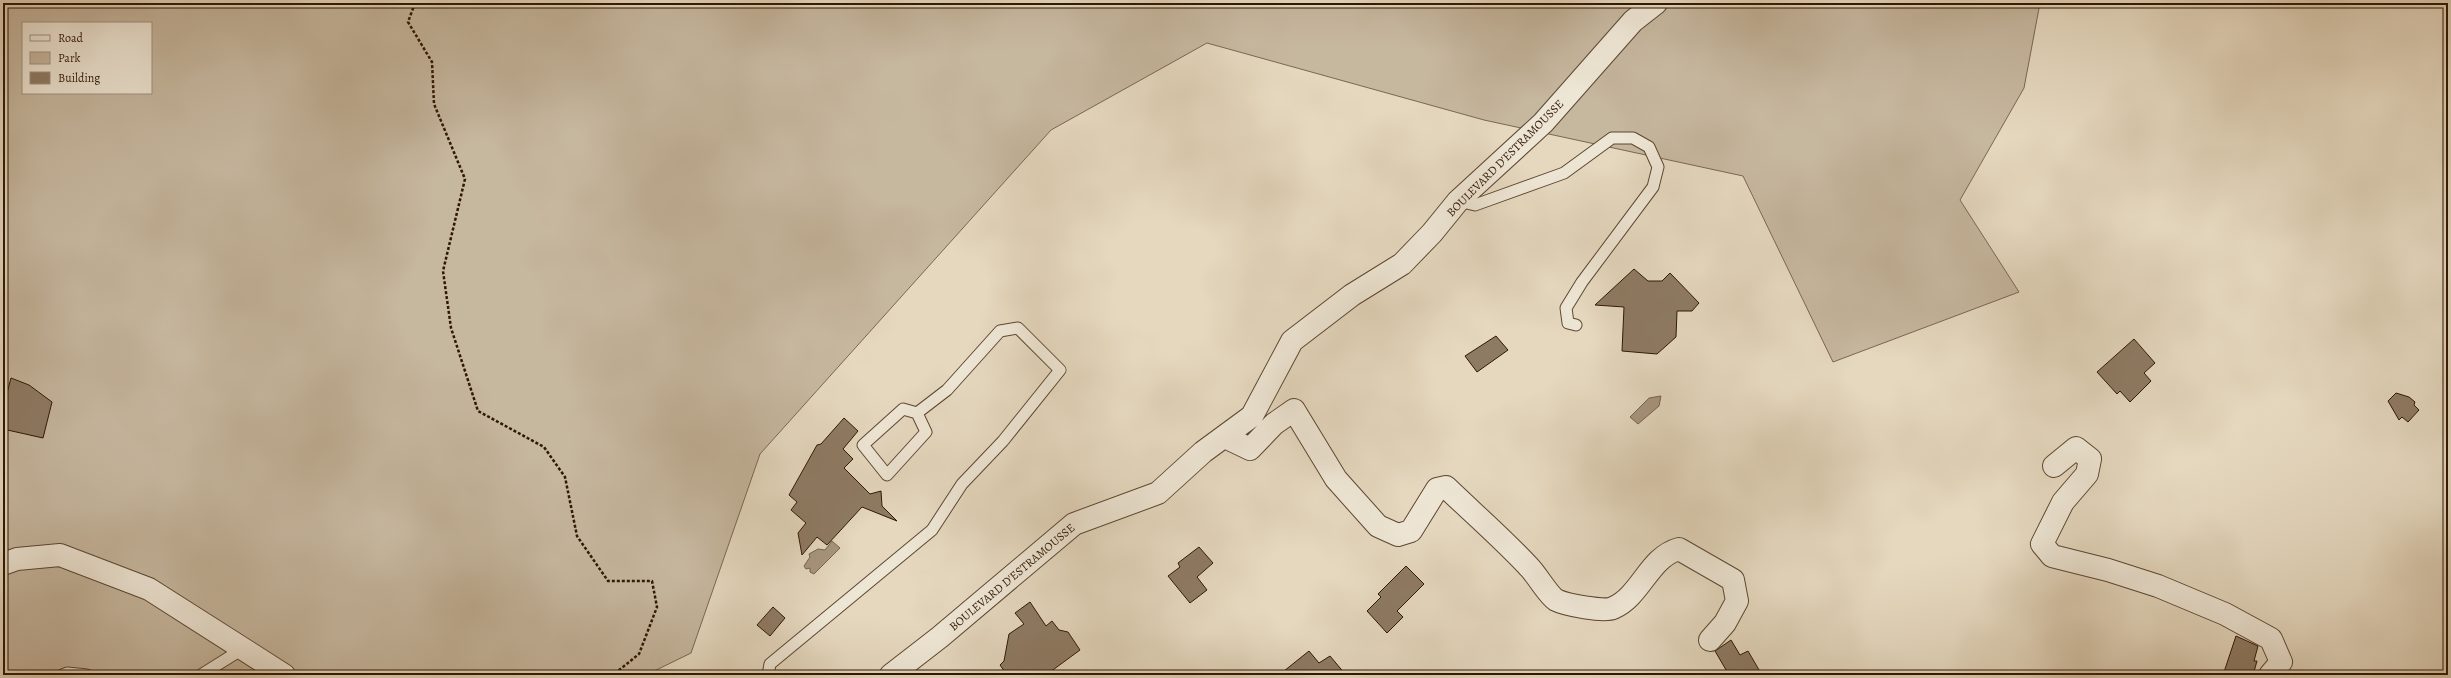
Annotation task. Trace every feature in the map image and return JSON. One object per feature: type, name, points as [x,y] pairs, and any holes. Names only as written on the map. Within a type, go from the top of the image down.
[{"type":"street","name":"BOULEVARD D'ESTRAMOUSSE","points":[[897,673],[1074,524],[1158,493],[1203,452],[1252,416],[1292,341],[1352,295],[1402,264],[1432,233],[1458,201],[1543,123],[1633,21],[1656,3]]},
{"type":"street","points":[[1225,437],[1250,449],[1274,424],[1294,410],[1336,479],[1378,526],[1398,535],[1411,531],[1437,489],[1446,487],[1530,567],[1556,599],[1587,608],[1612,609],[1635,592],[1657,563],[1671,551],[1679,549],[1733,580],[1736,601],[1725,623],[1710,640]]},
{"type":"street","points":[[2054,466],[2076,448],[2090,458],[2087,474],[2064,502],[2042,544],[2052,556],[2122,575],[2225,614],[2271,639],[2281,662],[2270,675]]},
{"type":"street","points":[[3,564],[17,559],[60,555],[149,589],[284,675]]},
{"type":"lane","points":[[1458,201],[1475,205],[1564,173],[1612,138],[1633,138],[1649,147],[1658,167],[1653,187],[1582,282],[1566,308],[1568,323],[1576,325]]},
{"type":"lane","points":[[768,675],[770,664],[932,530],[962,484],[1003,441],[1060,370],[1018,328],[1000,331],[947,390],[917,413]]},
{"type":"lane","points":[[903,409],[917,413],[926,432],[887,475],[863,445],[903,409]]},
{"type":"lane","points":[[200,675],[248,651]]},
{"type":"lane","points":[[62,675],[68,673],[87,675]]},
{"type":"path","points":[[415,3],[408,22],[432,62],[434,104],[465,178],[443,271],[451,328],[478,411],[544,447],[564,477],[577,536],[608,581],[652,581],[657,607],[639,654],[612,675]]},
{"type":"green space","points":[[3,3],[2040,3],[2024,88],[1960,200],[2019,292],[1833,362],[1743,176],[1484,120],[1207,43],[1051,130],[760,454],[691,653],[646,675],[3,675]]},
{"type":"shaded area","points":[[1661,396],[1659,406],[1638,424],[1630,417],[1649,398]]},
{"type":"shaded area","points":[[832,541],[840,548],[814,574],[810,572],[810,568],[806,569],[804,566],[810,557],[809,554],[818,549],[825,550]]},
{"type":"building","points":[[1634,269],[1648,281],[1662,281],[1670,273],[1699,303],[1692,311],[1677,311],[1676,337],[1657,354],[1622,351],[1624,307],[1595,305]]},
{"type":"building","points":[[1496,336],[1508,350],[1477,372],[1465,356]]},
{"type":"building","points":[[2134,339],[2155,363],[2144,373],[2151,381],[2130,402],[2120,391],[2117,394],[2097,372]]},
{"type":"building","points":[[11,378],[29,385],[52,402],[43,438],[3,429],[3,408]]},
{"type":"building","points":[[2396,393],[2409,397],[2415,402],[2414,405],[2419,410],[2408,422],[2402,417],[2399,420],[2388,401]]},
{"type":"building","points":[[844,418],[858,431],[843,449],[853,459],[844,468],[870,494],[881,491],[882,506],[897,521],[862,507],[827,545],[817,537],[802,555],[798,533],[806,523],[791,510],[797,502],[789,495],[817,445],[821,444]]},
{"type":"building","points":[[1199,547],[1213,563],[1197,577],[1207,590],[1190,603],[1168,576],[1180,567],[1178,563]]},
{"type":"building","points":[[1406,566],[1424,584],[1397,611],[1403,617],[1387,633],[1367,611],[1381,597],[1378,594]]},
{"type":"building","points":[[1030,602],[1046,626],[1052,621],[1059,630],[1068,632],[1080,650],[1046,675],[1007,675],[1000,665],[1004,661],[1009,634],[1024,624],[1015,613]]},
{"type":"building","points":[[773,607],[785,618],[770,636],[757,625]]},
{"type":"building","points":[[2236,636],[2258,646],[2254,661],[2257,661],[2253,675],[2223,675]]},
{"type":"building","points":[[1731,640],[1740,655],[1748,651],[1762,675],[1729,675],[1715,651]]},
{"type":"building","points":[[1309,651],[1319,663],[1330,656],[1346,675],[1279,675]]}]
